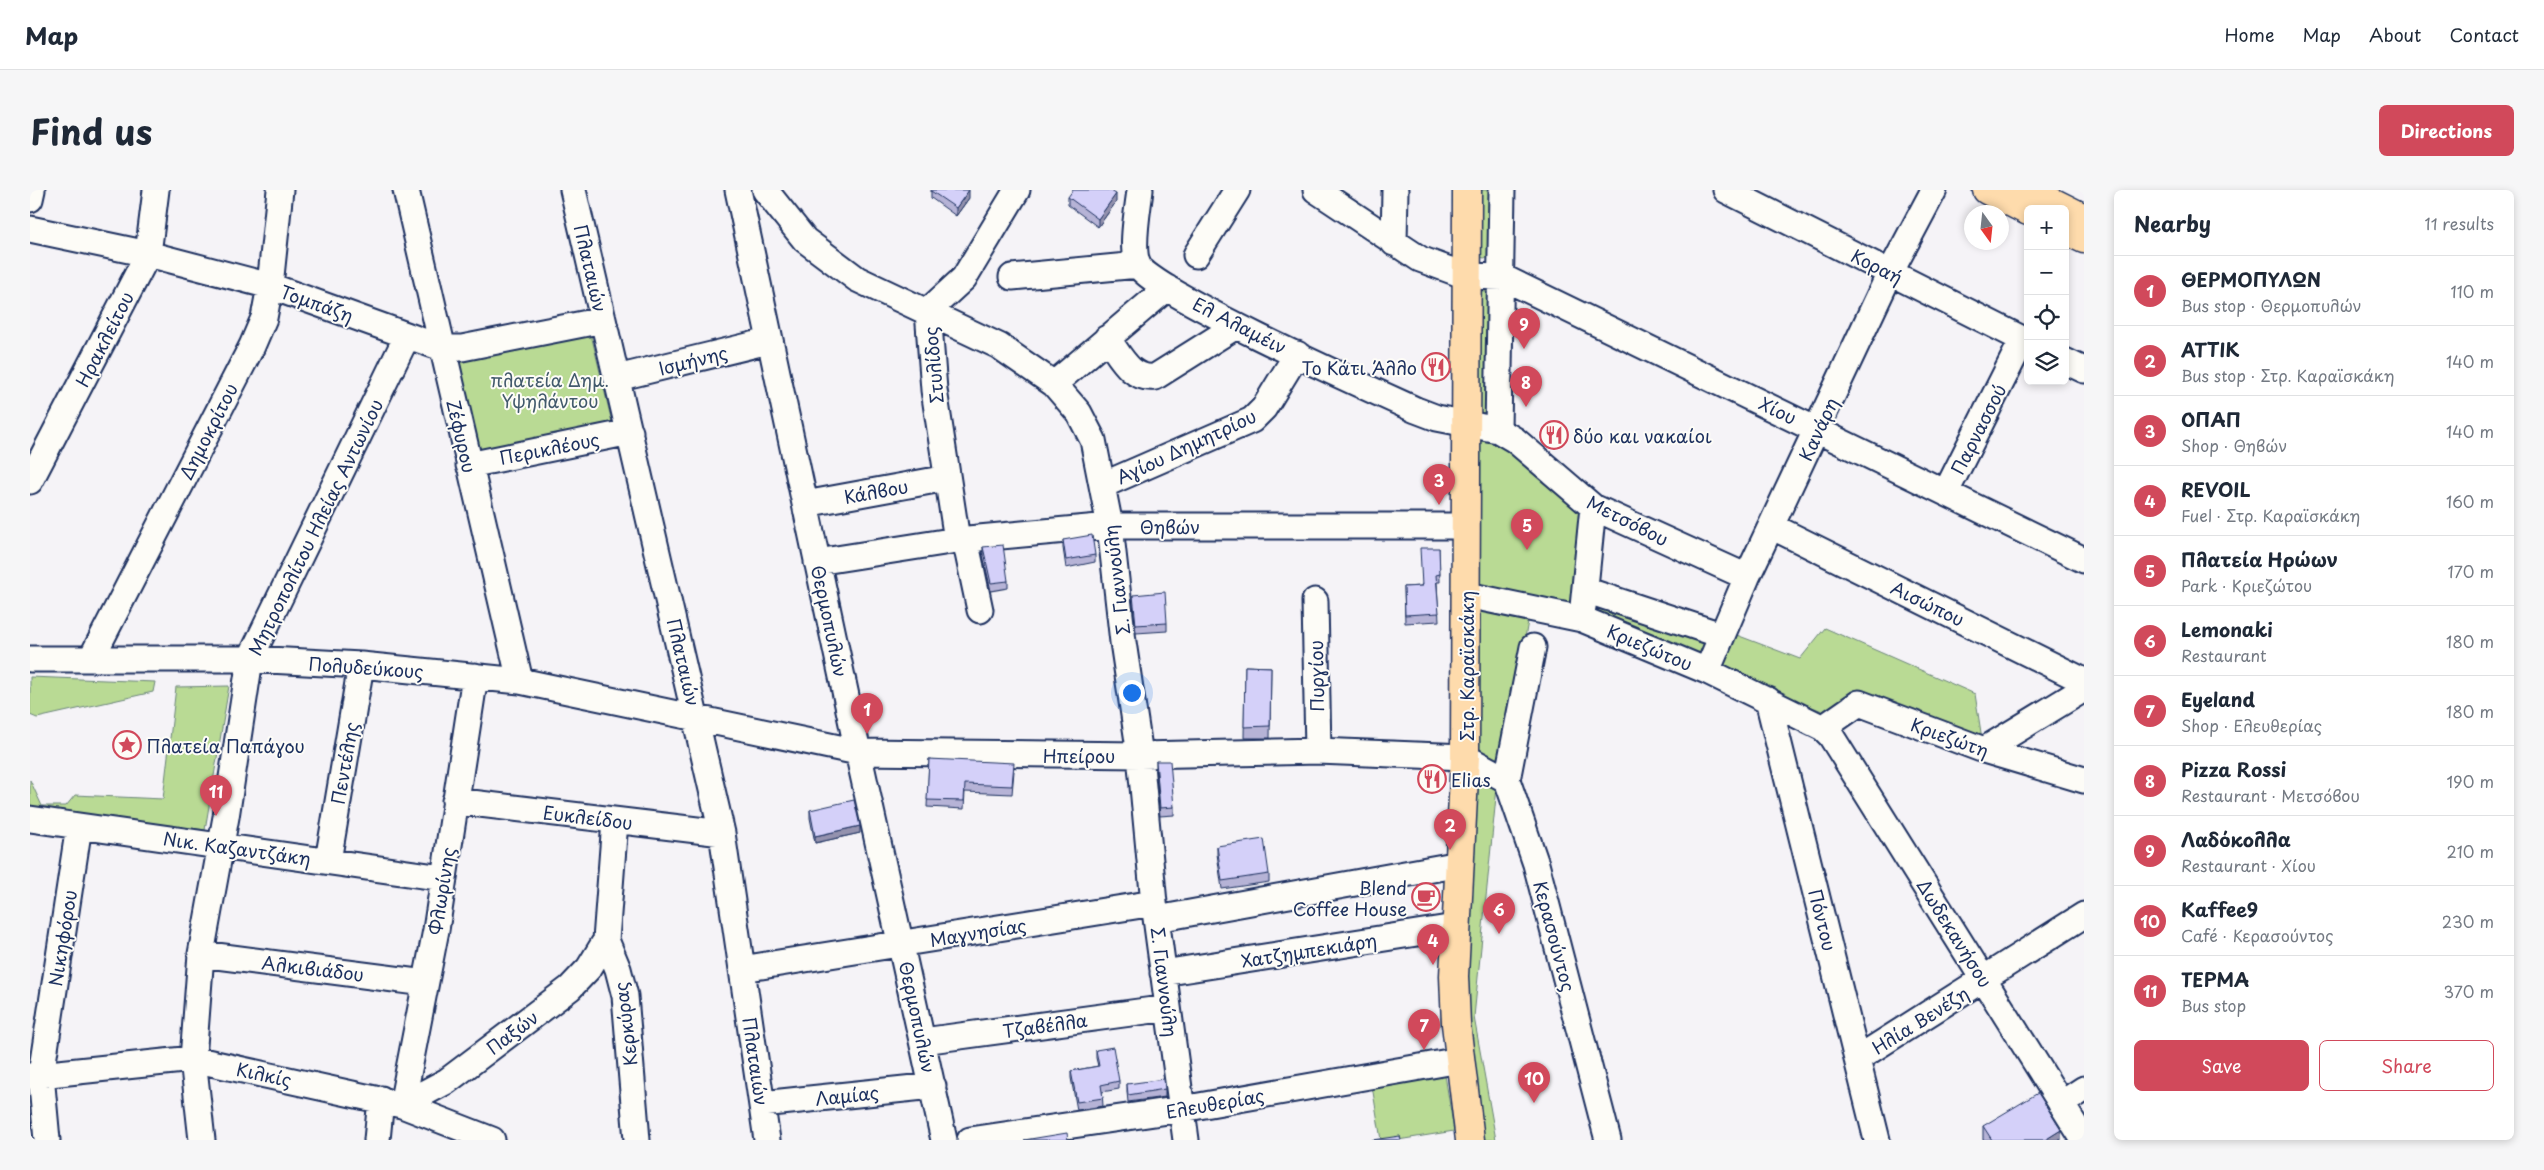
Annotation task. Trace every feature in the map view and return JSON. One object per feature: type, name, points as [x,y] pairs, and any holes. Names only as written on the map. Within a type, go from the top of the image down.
[{"type":"main road","name":"Στρ. Καραϊσκάκη","points":[[1467,190],[1465,757],[1455,927],[1455,1002],[1470,1140]]},
{"type":"main road","points":[[1987,190],[2024,209]]},
{"type":"main road","points":[[2028,190],[2084,218]]},
{"type":"main road","points":[[2069,232],[2084,239]]},
{"type":"street","points":[[30,199],[32,190]]},
{"type":"street","name":"Ηρακλείτου","points":[[30,481],[148,254],[156,190]]},
{"type":"street","name":"Δημοκρίτου","points":[[91,659],[252,346],[264,318],[270,286],[280,190]]},
{"type":"street","name":"Ζέφυρου","points":[[406,190],[468,464],[520,681]]},
{"type":"street","name":"Πλαταιών","points":[[573,190],[697,718],[722,833],[767,1140]]},
{"type":"street","name":"Θερμοπυλών","points":[[738,190],[858,752],[944,1140]]},
{"type":"street","name":"Σ. Γιαννούλη","points":[[765,190],[805,240],[857,279],[999,346],[1054,384],[1079,413],[1090,433],[1103,485],[1110,526],[1123,642],[1140,755],[1155,911],[1186,1140]]},
{"type":"street","name":"Στυλίδος","points":[[980,610],[947,478],[934,390],[928,311],[964,278],[1017,190]]},
{"type":"street","points":[[1012,277],[1138,265],[1135,248],[1140,190]]},
{"type":"street","points":[[1196,255],[1237,190]]},
{"type":"street","name":"Χίου","points":[[1316,190],[1420,259],[1466,276],[1502,277],[1946,492],[2081,551]]},
{"type":"street","points":[[1394,242],[1395,190]]},
{"type":"street","points":[[1498,430],[1502,190]]},
{"type":"street","name":"Κοραή","points":[[1726,190],[2024,340]]},
{"type":"street","name":"Κανάρη","points":[[1707,671],[1747,577],[1890,273],[1934,190]]},
{"type":"street","name":"Τομπάζη","points":[[30,229],[148,254],[270,286],[442,348],[462,348],[603,320]]},
{"type":"street","name":"Ελ Αλαμέιν","points":[[1138,265],[1143,274],[1236,326],[1416,410],[1437,418],[1465,423]]},
{"type":"street","points":[[1054,384],[1167,288]]},
{"type":"street","points":[[1107,338],[1134,373],[1144,378],[1155,377],[1236,326]]},
{"type":"street","name":"Μητροπολίτου Ηλείας Αντωνίου","points":[[202,1140],[194,1059],[201,954],[221,845],[250,659],[407,336]]},
{"type":"street","name":"Ισμήνης","points":[[617,378],[769,341]]},
{"type":"street","name":"Παρνασσού","points":[[1946,492],[2024,343]]},
{"type":"street","name":"Αγίου Δημητρίου","points":[[1103,485],[1252,420],[1264,408],[1297,354]]},
{"type":"street","points":[[2069,363],[2084,370]]},
{"type":"street","name":"Μετσόβου","points":[[1465,423],[1498,430],[1515,440],[1594,506],[1747,577]]},
{"type":"street","name":"Περικλέους","points":[[468,464],[630,432]]},
{"type":"street","name":"Κάλβου","points":[[805,504],[947,478]]},
{"type":"street","points":[[1582,619],[1594,506]]},
{"type":"street","name":"Θηβών","points":[[817,562],[961,540],[1110,526],[1466,526]]},
{"type":"street","name":"Αισώπου","points":[[1771,526],[2084,681]]},
{"type":"street","points":[[1585,590],[1721,636]]},
{"type":"street","name":"Κριεζώτου","points":[[1467,595],[1582,619],[1707,671],[1823,728]]},
{"type":"street","name":"Πυργίου","points":[[1315,601],[1318,751]]},
{"type":"street","points":[[1465,757],[1507,780],[1533,647]]},
{"type":"street","name":"Πολυδεύκους","points":[[30,659],[250,659],[361,665],[520,681],[697,718]]},
{"type":"street","name":"Πεντέλης","points":[[328,861],[361,665]]},
{"type":"street","name":"Φλωρίνης","points":[[377,1140],[391,1102],[425,982],[475,676]]},
{"type":"street","points":[[1984,750],[2084,689]]},
{"type":"street","name":"Πόντου","points":[[1768,700],[1877,1140]]},
{"type":"street","name":"Κριεζώτη","points":[[1823,728],[1859,703],[1984,750],[2084,780]]},
{"type":"street","name":"Ηπείρου","points":[[697,718],[858,752],[1140,755],[1318,751],[1465,757]]},
{"type":"street","name":"Δωδεκανήσου","points":[[1823,728],[1831,736],[2084,1140]]},
{"type":"street","name":"Κερασούντος","points":[[1507,780],[1536,864],[1608,1140]]},
{"type":"street","name":"Ευκλείδου","points":[[455,801],[722,833]]},
{"type":"street","name":"Νικ. Καζαντζάκη","points":[[30,819],[443,878]]},
{"type":"street","name":"Κερκύρας","points":[[615,821],[606,940],[618,969],[624,996],[637,1140]]},
{"type":"street","name":"Νικηφόρου","points":[[47,1140],[36,1075],[79,826]]},
{"type":"street","name":"Μαγνησίας","points":[[742,968],[902,944],[1155,911],[1460,864]]},
{"type":"street","name":"Ηλία Βενέζη","points":[[1857,1059],[2084,916]]},
{"type":"street","name":"Χατζημπεκιάρη","points":[[1163,973],[1455,927]]},
{"type":"street","name":"Παξών","points":[[391,1102],[447,1081],[570,988],[589,968],[606,940]]},
{"type":"street","name":"Αλκιβιάδου","points":[[201,954],[425,982]]},
{"type":"street","name":"Τζαβέλλα","points":[[923,1042],[1168,1008]]},
{"type":"street","name":"Κιλκίς","points":[[36,1075],[194,1059],[391,1102],[492,1140]]},
{"type":"street","name":"Ελευθερίας","points":[[970,1140],[1182,1109],[1460,1060]]},
{"type":"street","name":"Λαμίας","points":[[762,1104],[933,1086]]},
{"type":"street","points":[[2061,1104],[2084,1089]]},
{"type":"green space","points":[[1474,190],[1499,190],[1499,259],[1473,257]]},
{"type":"green space","points":[[1478,291],[1498,291],[1495,418],[1474,414]]},
{"type":"green space","name":"πλατεία Δημ. Υψηλάντου","points":[[589,326],[614,431],[476,456],[451,357]]},
{"type":"green space","points":[[1471,431],[1497,433],[1586,509],[1577,611],[1472,590]]},
{"type":"green space","points":[[1591,599],[1714,638],[1704,663],[1589,617]]},
{"type":"green space","points":[[1476,608],[1529,616],[1502,763],[1477,749]]},
{"type":"green space","points":[[1825,628],[1975,694],[1982,739],[1857,698],[1827,713],[1720,669],[1734,634],[1800,659]]},
{"type":"green space","points":[[30,677],[155,682],[153,692],[37,718],[30,715]]},
{"type":"green space","points":[[229,686],[205,830],[30,807],[30,780],[42,806],[66,806],[75,795],[163,799],[176,687]]},
{"type":"green space","points":[[1474,781],[1497,787],[1474,1017],[1496,1140],[1479,1140],[1463,1019]]},
{"type":"green space","points":[[1444,1069],[1454,1131],[1398,1140],[1381,1140],[1371,1080]]},
{"type":"building","points":[[931,190],[969,190],[956,208]]},
{"type":"building","points":[[1073,190],[1109,190],[1116,194],[1098,219],[1068,197]]},
{"type":"building","points":[[1092,535],[1095,555],[1066,560],[1063,540]]},
{"type":"building","points":[[1003,545],[1008,581],[991,583],[983,547]]},
{"type":"building","points":[[1420,548],[1439,548],[1440,574],[1436,575],[1439,613],[1405,615],[1404,587],[1422,586]]},
{"type":"building","points":[[1165,592],[1167,623],[1136,625],[1133,595]]},
{"type":"building","points":[[1245,666],[1271,667],[1270,726],[1244,727]]},
{"type":"building","points":[[929,759],[1014,763],[1012,786],[965,784],[964,801],[927,800]]},
{"type":"building","points":[[1156,761],[1170,761],[1174,807],[1160,808]]},
{"type":"building","points":[[854,800],[860,826],[815,836],[810,810]]},
{"type":"building","points":[[1264,839],[1269,874],[1222,881],[1217,846]]},
{"type":"building","points":[[1113,1047],[1119,1081],[1101,1085],[1103,1098],[1077,1102],[1071,1071],[1099,1066],[1096,1050]]},
{"type":"building","points":[[1164,1079],[1165,1089],[1128,1095],[1127,1084]]},
{"type":"building","points":[[2038,1093],[2061,1130],[2045,1140],[1992,1140],[1983,1126]]},
{"type":"building","points":[[1067,1133],[1068,1140],[1024,1140]]},
{"type":"building","points":[[1400,1136],[1401,1140],[1372,1140]]},
{"type":"place","name":"Λαδόκολλα","points":[[1524,349]]},
{"type":"place","name":"Το Κάτι Άλλο","points":[[1436,367]]},
{"type":"place","name":"Pizza Rossi","points":[[1526,407]]},
{"type":"place","name":"δύο και νακαίοι","points":[[1554,435]]},
{"type":"place","name":"ΟΠΑΠ","points":[[1439,505]]},
{"type":"place","name":"Πλατεία Ηρώων","points":[[1527,550]]},
{"type":"place","name":"ΘΕΡΜΟΠΥΛΏΝ","points":[[867,734]]},
{"type":"place","name":"Πλατεία Παπάγου","points":[[127,745]]},
{"type":"place","name":"Elias","points":[[1432,779]]},
{"type":"place","name":"ΤΕΡΜΑ","points":[[216,816]]},
{"type":"place","name":"ΑΤΤΙΚ","points":[[1450,850]]},
{"type":"place","name":"Blend Coffee House","points":[[1426,897]]},
{"type":"place","name":"Lemonaki","points":[[1499,934]]},
{"type":"place","name":"REVOIL","points":[[1433,965]]},
{"type":"place","name":"Eyeland","points":[[1424,1050]]},
{"type":"place","name":"Kaffee9","points":[[1534,1103]]}]
